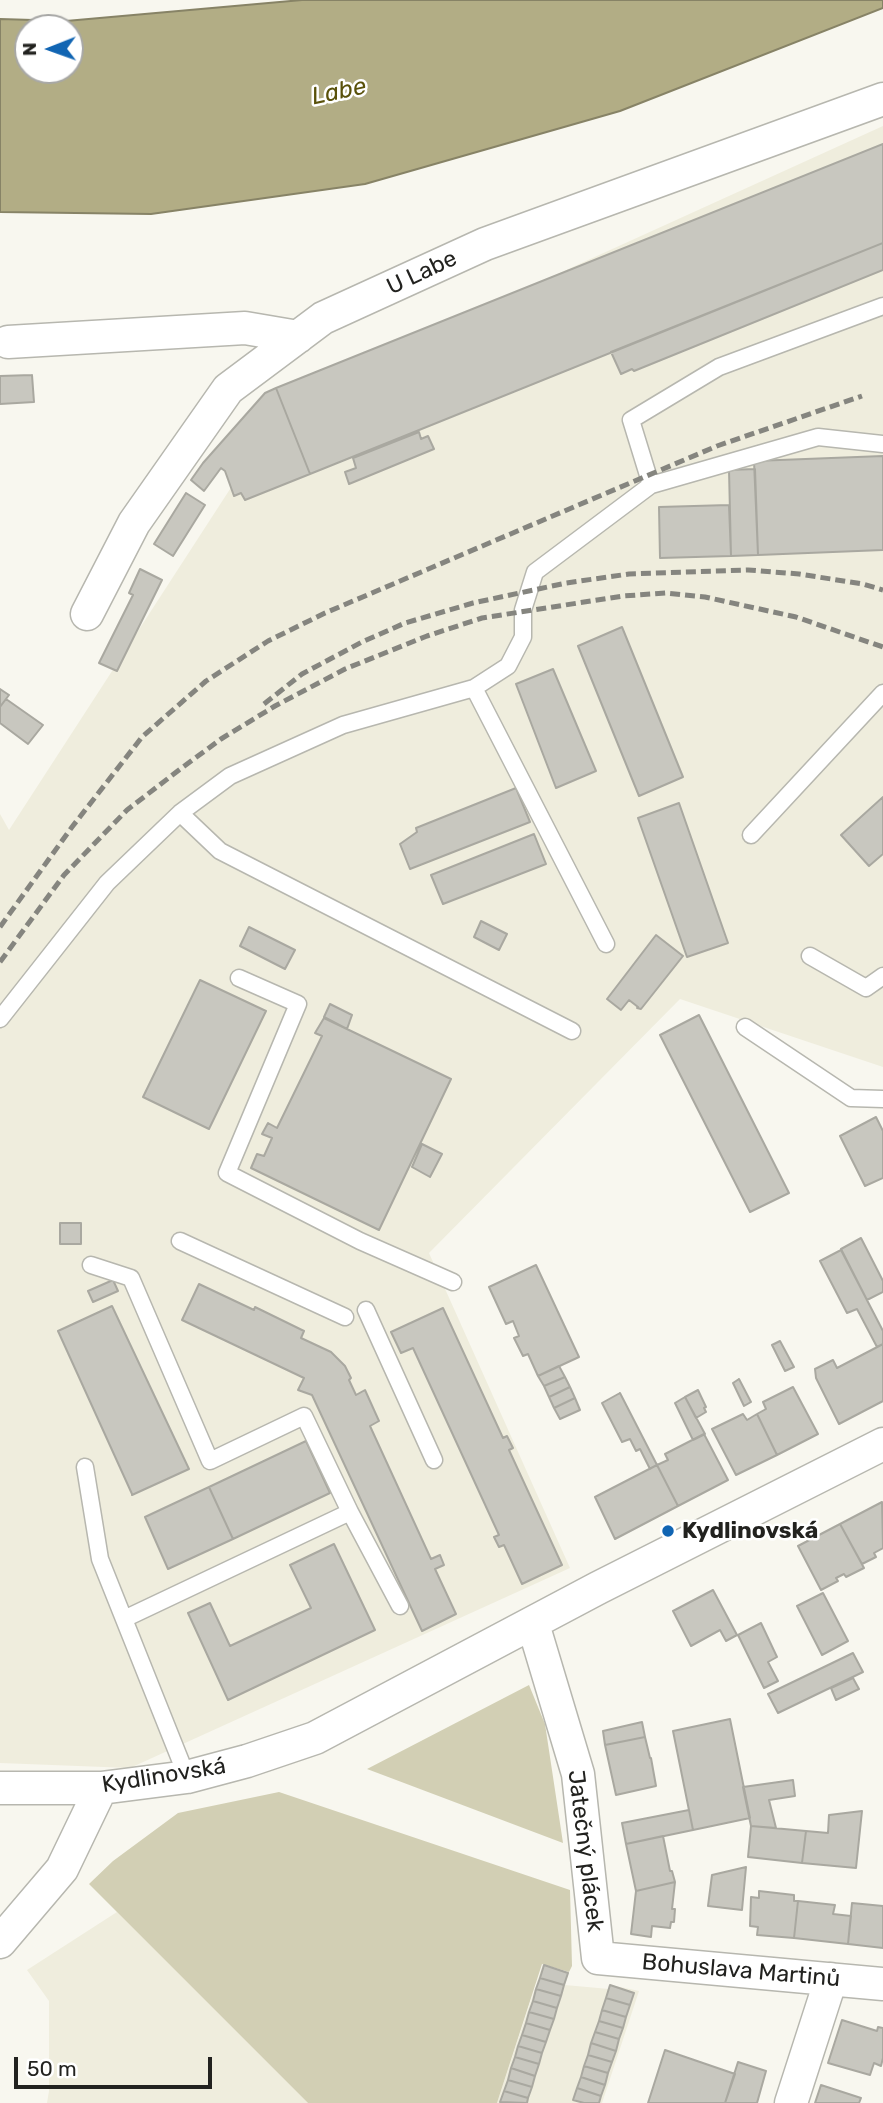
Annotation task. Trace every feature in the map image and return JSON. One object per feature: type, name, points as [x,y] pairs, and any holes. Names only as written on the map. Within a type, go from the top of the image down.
[{"type":"street","name":"U Labe","points":[[87,614],[134,523],[228,389],[323,318],[485,244],[883,99]]},
{"type":"street","points":[[8,342],[245,328],[298,337]]},
{"type":"street","name":"Kydlinovská","points":[[0,1788],[101,1788],[187,1777],[247,1761],[315,1738],[598,1588],[883,1444]]},
{"type":"street","name":"Jatečný plácek","points":[[533,1624],[578,1774],[598,1958]]},
{"type":"street","points":[[0,1942],[62,1869],[101,1788]]},
{"type":"street","name":"Bohuslava Martinů","points":[[598,1958],[883,1984]]},
{"type":"street","points":[[791,2103],[831,1979]]},
{"type":"lane","points":[[651,485],[631,420],[719,368],[883,306]]},
{"type":"lane","points":[[0,1020],[107,883],[180,813],[230,776],[343,726],[474,688],[508,666],[523,637],[523,610],[534,572],[651,485],[818,437],[883,444]]},
{"type":"lane","points":[[474,688],[606,944]]},
{"type":"lane","points":[[751,835],[883,693]]},
{"type":"lane","points":[[180,813],[220,850],[572,1031]]},
{"type":"lane","points":[[810,956],[866,988],[881,982]]},
{"type":"lane","points":[[239,978],[298,1004],[227,1173],[360,1241],[453,1282]]},
{"type":"lane","points":[[744,1027],[851,1098],[883,1099]]},
{"type":"lane","points":[[180,1241],[345,1317]]},
{"type":"lane","points":[[91,1265],[131,1278],[210,1461],[304,1416],[350,1512],[400,1606]]},
{"type":"lane","points":[[366,1310],[434,1460]]},
{"type":"lane","points":[[85,1467],[100,1559],[187,1777]]},
{"type":"lane","points":[[124,1619],[350,1512]]},
{"type":"shaded area","points":[[883,126],[883,1067],[680,999],[429,1253],[570,1568],[130,1768],[0,1763],[0,814],[9,830],[291,395]]},
{"type":"shaded area","points":[[529,1685],[545,1724],[563,1843],[367,1769]]},
{"type":"shaded area","points":[[279,1792],[570,1890],[572,1966],[569,1972],[542,1964],[497,2103],[308,2103],[89,1884],[113,1861],[178,1813]]},
{"type":"shaded area","points":[[117,1912],[308,2103],[47,2103],[49,2001],[27,1970]]},
{"type":"shaded area","points":[[543,1964],[569,1972],[565,1985],[609,1989],[611,1985],[639,1991],[602,2103],[497,2103]]},
{"type":"water","name":"Labe","points":[[302,0],[883,0],[883,8],[620,111],[365,184],[151,214],[0,212],[0,19],[14,19],[14,84],[84,84],[84,19]]},
{"type":"building","points":[[883,144],[883,243],[310,474],[276,388]]},
{"type":"building","points":[[883,243],[883,270],[634,371],[632,369],[621,374],[611,352]]},
{"type":"building","points":[[32,375],[34,402],[0,404],[0,376]]},
{"type":"building","points":[[276,388],[310,474],[245,500],[241,493],[234,496],[225,471],[221,468],[204,491],[191,480],[265,393]]},
{"type":"building","points":[[419,432],[421,439],[428,436],[434,449],[349,484],[345,472],[356,468],[353,458]]},
{"type":"building","points":[[883,456],[883,550],[758,555],[754,461]]},
{"type":"building","points":[[755,469],[758,555],[731,556],[729,470]]},
{"type":"building","points":[[186,493],[205,505],[173,556],[154,544]]},
{"type":"building","points":[[729,505],[731,556],[660,558],[659,507]]},
{"type":"building","points":[[140,569],[162,580],[117,671],[99,663],[133,595],[129,593]]},
{"type":"building","points":[[622,627],[683,777],[639,796],[578,646]]},
{"type":"building","points":[[553,669],[596,771],[556,788],[516,684]]},
{"type":"building","points":[[0,689],[9,695],[0,707]]},
{"type":"building","points":[[6,699],[43,725],[28,744],[0,723],[0,707]]},
{"type":"building","points":[[516,788],[530,822],[410,869],[400,844],[417,832],[416,828]]},
{"type":"building","points":[[883,797],[883,854],[869,866],[841,835]]},
{"type":"building","points":[[679,803],[728,943],[687,957],[638,818]]},
{"type":"building","points":[[534,834],[546,864],[443,904],[431,875]]},
{"type":"building","points":[[481,921],[507,934],[499,950],[474,937]]},
{"type":"building","points":[[249,927],[295,950],[285,969],[240,946]]},
{"type":"building","points":[[656,935],[683,956],[641,1009],[629,1000],[621,1010],[607,999]]},
{"type":"building","points":[[200,980],[266,1011],[209,1129],[143,1097]]},
{"type":"building","points":[[330,1004],[352,1015],[347,1029],[324,1017]]},
{"type":"building","points":[[699,1015],[789,1193],[750,1212],[660,1035]]},
{"type":"building","points":[[324,1018],[451,1079],[379,1230],[251,1168],[257,1154],[264,1156],[272,1138],[262,1134],[268,1123],[277,1128],[322,1036],[315,1033]]},
{"type":"building","points":[[876,1117],[883,1131],[883,1178],[865,1186],[840,1136]]},
{"type":"building","points":[[422,1144],[442,1154],[430,1177],[412,1167]]},
{"type":"building","points":[[60,1223],[81,1223],[81,1244],[60,1244]]},
{"type":"building","points":[[861,1238],[883,1281],[883,1292],[867,1300],[841,1249]]},
{"type":"building","points":[[841,1250],[883,1331],[883,1344],[877,1347],[857,1309],[847,1313],[820,1261]]},
{"type":"building","points":[[536,1265],[579,1357],[538,1376],[528,1354],[523,1356],[514,1338],[519,1336],[513,1321],[506,1324],[489,1287]]},
{"type":"building","points":[[113,1280],[118,1291],[93,1302],[88,1291]]},
{"type":"building","points":[[199,1284],[304,1331],[301,1338],[331,1352],[345,1366],[356,1395],[365,1390],[379,1421],[370,1426],[431,1559],[440,1555],[444,1565],[435,1569],[456,1614],[422,1631],[312,1395],[298,1390],[304,1378],[182,1320]]},
{"type":"building","points":[[112,1306],[189,1469],[132,1495],[58,1331]]},
{"type":"building","points":[[443,1308],[503,1438],[507,1436],[513,1448],[509,1450],[562,1565],[522,1584],[504,1545],[499,1547],[494,1537],[499,1535],[413,1348],[401,1353],[391,1332]]},
{"type":"building","points":[[780,1341],[794,1367],[785,1371],[772,1345]]},
{"type":"building","points":[[883,1344],[883,1401],[839,1424],[816,1378],[815,1369],[833,1360],[837,1368]]},
{"type":"building","points":[[559,1366],[565,1377],[544,1386],[538,1376]]},
{"type":"building","points":[[565,1377],[570,1387],[549,1397],[544,1386]]},
{"type":"building","points":[[739,1379],[751,1402],[744,1406],[733,1383]]},
{"type":"building","points":[[570,1387],[575,1398],[554,1408],[549,1397]]},
{"type":"building","points":[[793,1387],[818,1434],[777,1455],[757,1414],[766,1409],[763,1402]]},
{"type":"building","points":[[698,1390],[706,1412],[696,1418],[685,1397]]},
{"type":"building","points":[[620,1393],[657,1465],[650,1469],[640,1449],[636,1451],[630,1439],[622,1442],[602,1403]]},
{"type":"building","points":[[685,1397],[705,1434],[693,1440],[675,1403]]},
{"type":"building","points":[[575,1398],[580,1410],[560,1419],[554,1408]]},
{"type":"building","points":[[743,1414],[747,1420],[757,1414],[777,1455],[736,1475],[712,1429]]},
{"type":"building","points":[[704,1434],[728,1480],[678,1506],[657,1465],[668,1460],[665,1454]]},
{"type":"building","points":[[306,1441],[330,1493],[233,1539],[209,1487]]},
{"type":"building","points":[[657,1465],[678,1506],[615,1539],[595,1497]]},
{"type":"building","points":[[209,1487],[233,1539],[168,1569],[145,1517]]},
{"type":"building","points":[[882,1502],[883,1548],[874,1553],[876,1557],[862,1564],[840,1524]]},
{"type":"building","points":[[840,1524],[864,1568],[846,1577],[844,1574],[836,1578],[838,1581],[821,1590],[798,1546]]},
{"type":"building","points":[[334,1544],[375,1630],[228,1700],[188,1613],[210,1603],[230,1646],[311,1608],[290,1565]]},
{"type":"building","points":[[713,1590],[737,1635],[726,1641],[720,1630],[691,1646],[673,1611]]},
{"type":"building","points":[[823,1593],[848,1641],[822,1655],[797,1606]]},
{"type":"building","points":[[761,1623],[777,1657],[768,1662],[778,1681],[764,1688],[738,1635]]},
{"type":"building","points":[[853,1653],[863,1672],[778,1713],[768,1694]]},
{"type":"building","points":[[853,1678],[859,1689],[836,1700],[831,1688]]},
{"type":"building","points":[[730,1719],[750,1818],[693,1830],[673,1731]]},
{"type":"building","points":[[642,1722],[645,1737],[605,1745],[603,1731]]},
{"type":"building","points":[[645,1737],[656,1786],[616,1795],[605,1745]]},
{"type":"building","points":[[793,1780],[795,1796],[769,1800],[776,1828],[751,1826],[743,1787]]},
{"type":"building","points":[[689,1810],[693,1830],[626,1844],[622,1823]]},
{"type":"building","points":[[862,1811],[856,1868],[802,1863],[806,1831],[828,1833],[829,1815]]},
{"type":"building","points":[[751,1826],[806,1831],[802,1863],[748,1857]]},
{"type":"building","points":[[663,1836],[675,1882],[636,1891],[626,1844]]},
{"type":"building","points":[[746,1867],[742,1910],[708,1906],[712,1875]]},
{"type":"building","points":[[675,1882],[672,1909],[675,1909],[674,1922],[671,1922],[670,1928],[652,1926],[651,1937],[631,1934],[636,1891]]},
{"type":"building","points":[[759,1891],[794,1895],[794,1901],[798,1901],[794,1938],[757,1935],[758,1927],[750,1926],[751,1897],[759,1898]]},
{"type":"building","points":[[798,1901],[835,1905],[833,1914],[851,1916],[848,1944],[794,1938]]},
{"type":"building","points":[[852,1903],[883,1906],[883,1948],[848,1944]]},
{"type":"building","points":[[544,1965],[568,1973],[564,1985],[540,1978]]},
{"type":"building","points":[[540,1978],[564,1985],[561,1996],[536,1989]]},
{"type":"building","points":[[610,1985],[634,1993],[630,2005],[606,1998]]},
{"type":"building","points":[[536,1989],[561,1996],[557,2008],[533,2001]]},
{"type":"building","points":[[606,1998],[630,2005],[626,2017],[602,2010]]},
{"type":"building","points":[[533,2001],[557,2008],[554,2019],[529,2012]]},
{"type":"building","points":[[602,2010],[626,2017],[623,2028],[599,2021]]},
{"type":"building","points":[[529,2012],[554,2019],[550,2030],[526,2023]]},
{"type":"building","points":[[842,2020],[877,2031],[878,2027],[883,2028],[881,2066],[874,2063],[870,2075],[828,2063]]},
{"type":"building","points":[[599,2021],[623,2028],[619,2039],[595,2032]]},
{"type":"building","points":[[526,2023],[550,2030],[546,2042],[522,2035]]},
{"type":"building","points":[[595,2032],[619,2039],[616,2051],[591,2043]]},
{"type":"building","points":[[522,2035],[546,2042],[542,2053],[518,2046]]},
{"type":"building","points":[[591,2043],[616,2051],[612,2062],[588,2055]]},
{"type":"building","points":[[518,2046],[542,2053],[539,2064],[515,2057]]},
{"type":"building","points":[[665,2050],[735,2074],[725,2103],[648,2103]]},
{"type":"building","points":[[588,2055],[612,2062],[608,2073],[584,2066]]},
{"type":"building","points":[[515,2057],[539,2064],[535,2076],[511,2068]]},
{"type":"building","points":[[738,2062],[766,2071],[757,2103],[725,2103]]},
{"type":"building","points":[[584,2066],[608,2073],[605,2085],[581,2077]]},
{"type":"building","points":[[511,2068],[535,2076],[532,2087],[508,2080]]},
{"type":"building","points":[[581,2077],[605,2085],[601,2096],[577,2088]]},
{"type":"building","points":[[508,2080],[532,2087],[528,2098],[504,2091]]},
{"type":"building","points":[[821,2085],[861,2098],[859,2103],[815,2103]]},
{"type":"building","points":[[577,2088],[601,2096],[599,2103],[573,2100]]},
{"type":"building","points":[[504,2091],[528,2098],[527,2103],[500,2102]]},
{"type":"railway","points":[[0,927],[72,827],[142,737],[206,681],[268,641],[325,613],[717,446],[862,396]]},
{"type":"railway","points":[[264,704],[302,674],[405,623],[473,603],[566,583],[629,574],[748,570],[799,574],[863,584],[883,590]]},
{"type":"railway","points":[[0,962],[64,875],[127,810],[179,770],[221,739],[275,706],[345,669],[427,636],[482,618],[623,596],[666,593],[705,597],[796,617],[883,647]]},
{"type":"place","name":"Kydlinovská","points":[[668,1531]]}]
